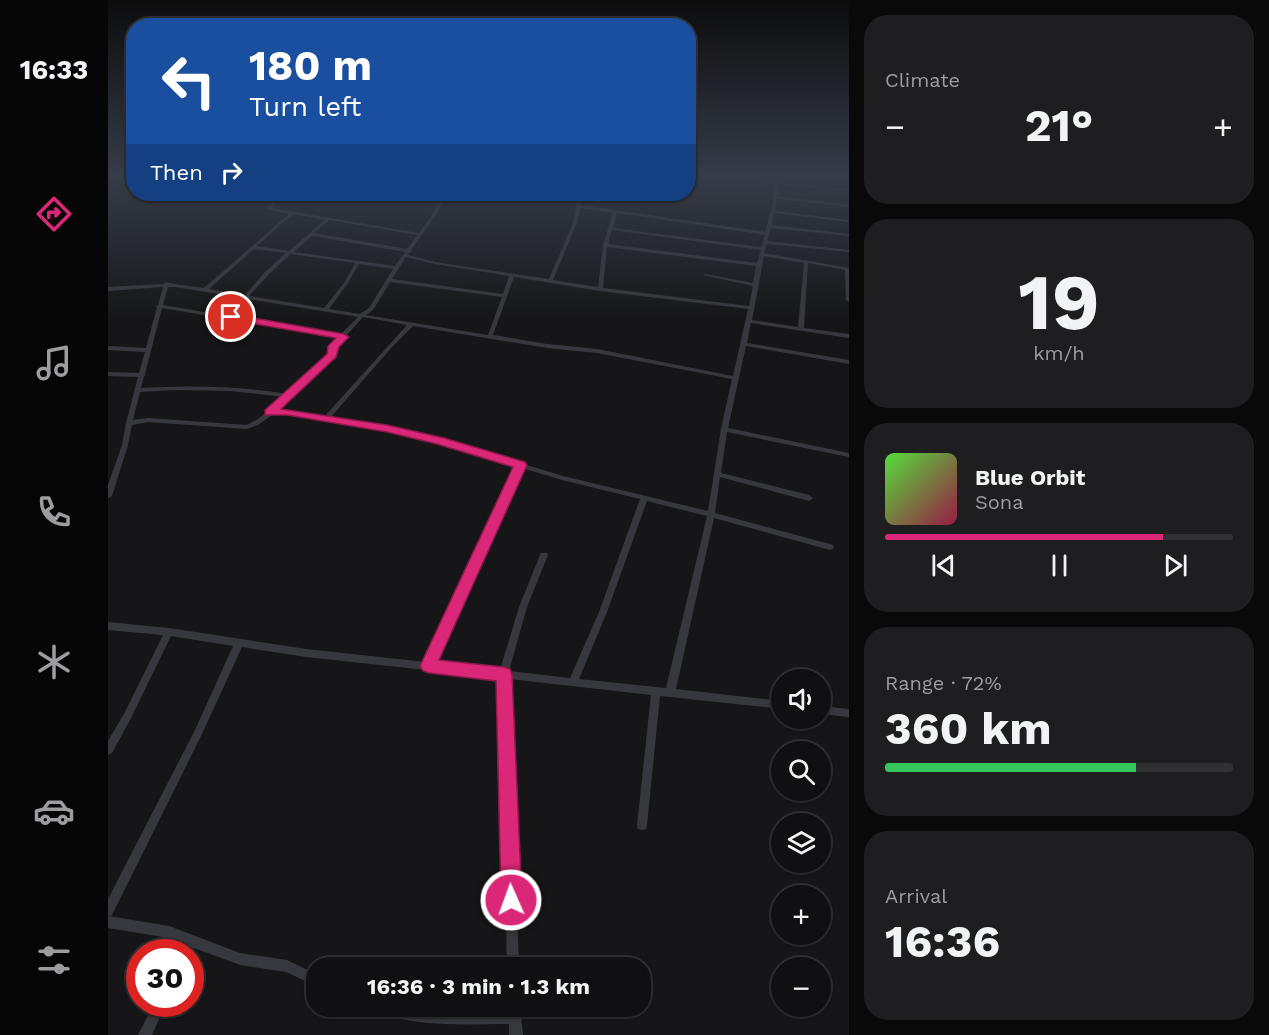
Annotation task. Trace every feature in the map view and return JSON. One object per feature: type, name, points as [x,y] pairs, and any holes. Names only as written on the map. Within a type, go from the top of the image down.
[{"type":"street","points":[[206,289],[280,223]]},
{"type":"street","points":[[247,295],[267,273],[323,223]]},
{"type":"street","points":[[354,223],[420,234]]},
{"type":"street","points":[[129,423],[148,420],[247,427],[254,425],[332,355],[333,346],[344,337],[362,315],[371,309],[396,268],[428,223]]},
{"type":"street","points":[[550,282],[575,223]]},
{"type":"street","points":[[600,289],[606,245],[613,223]]},
{"type":"street","points":[[694,223],[767,234]]},
{"type":"street","points":[[670,693],[711,514],[724,429],[769,226],[849,235]]},
{"type":"street","points":[[611,229],[763,248],[849,251]]},
{"type":"street","points":[[310,234],[408,254],[435,263],[512,276],[750,308]]},
{"type":"street","points":[[606,245],[759,266]]},
{"type":"street","points":[[253,247],[396,268]]},
{"type":"street","points":[[763,248],[806,262],[848,269],[849,300]]},
{"type":"street","points":[[326,309],[346,284],[358,262]]},
{"type":"street","points":[[801,329],[806,262]]},
{"type":"street","points":[[705,275],[755,285]]},
{"type":"street","points":[[490,336],[512,276]]},
{"type":"street","points":[[389,280],[503,296]]},
{"type":"street","points":[[108,496],[125,445],[166,284]]},
{"type":"street","points":[[108,289],[166,284],[206,289],[490,336],[597,351],[735,378]]},
{"type":"street","points":[[159,306],[344,337]]},
{"type":"street","points":[[749,321],[849,336]]},
{"type":"street","points":[[326,418],[412,323]]},
{"type":"street","points":[[743,344],[849,362]]},
{"type":"street","points":[[108,348],[148,350]]},
{"type":"street","points":[[108,374],[143,375]]},
{"type":"street","points":[[138,390],[176,387],[206,388],[249,390],[287,396]]},
{"type":"street","points":[[269,413],[287,412],[326,418],[440,441],[520,465],[830,547]]},
{"type":"street","points":[[724,429],[849,455]]},
{"type":"street","points":[[429,666],[520,465]]},
{"type":"street","points":[[717,474],[809,498]]},
{"type":"street","points":[[573,682],[603,612],[644,498]]},
{"type":"street","points":[[513,957],[504,674],[523,607],[544,555]]},
{"type":"street","points":[[108,626],[169,632],[306,653],[771,704]]},
{"type":"street","points":[[108,750],[169,632]]},
{"type":"street","points":[[108,911],[198,733],[239,643]]},
{"type":"street","points":[[642,825],[656,692]]},
{"type":"street","points":[[831,711],[849,713]]},
{"type":"street","points":[[108,922],[169,932],[189,939]]},
{"type":"street","points":[[204,945],[240,959],[287,966],[306,975]]},
{"type":"street","points":[[145,1035],[154,1017]]},
{"type":"street","points":[[514,1017],[516,1035]]},
{"type":"route","points":[[231,317],[344,337],[333,346],[332,355],[269,413],[281,411],[387,429],[440,441],[520,465],[429,666],[504,674],[511,900]]}]
